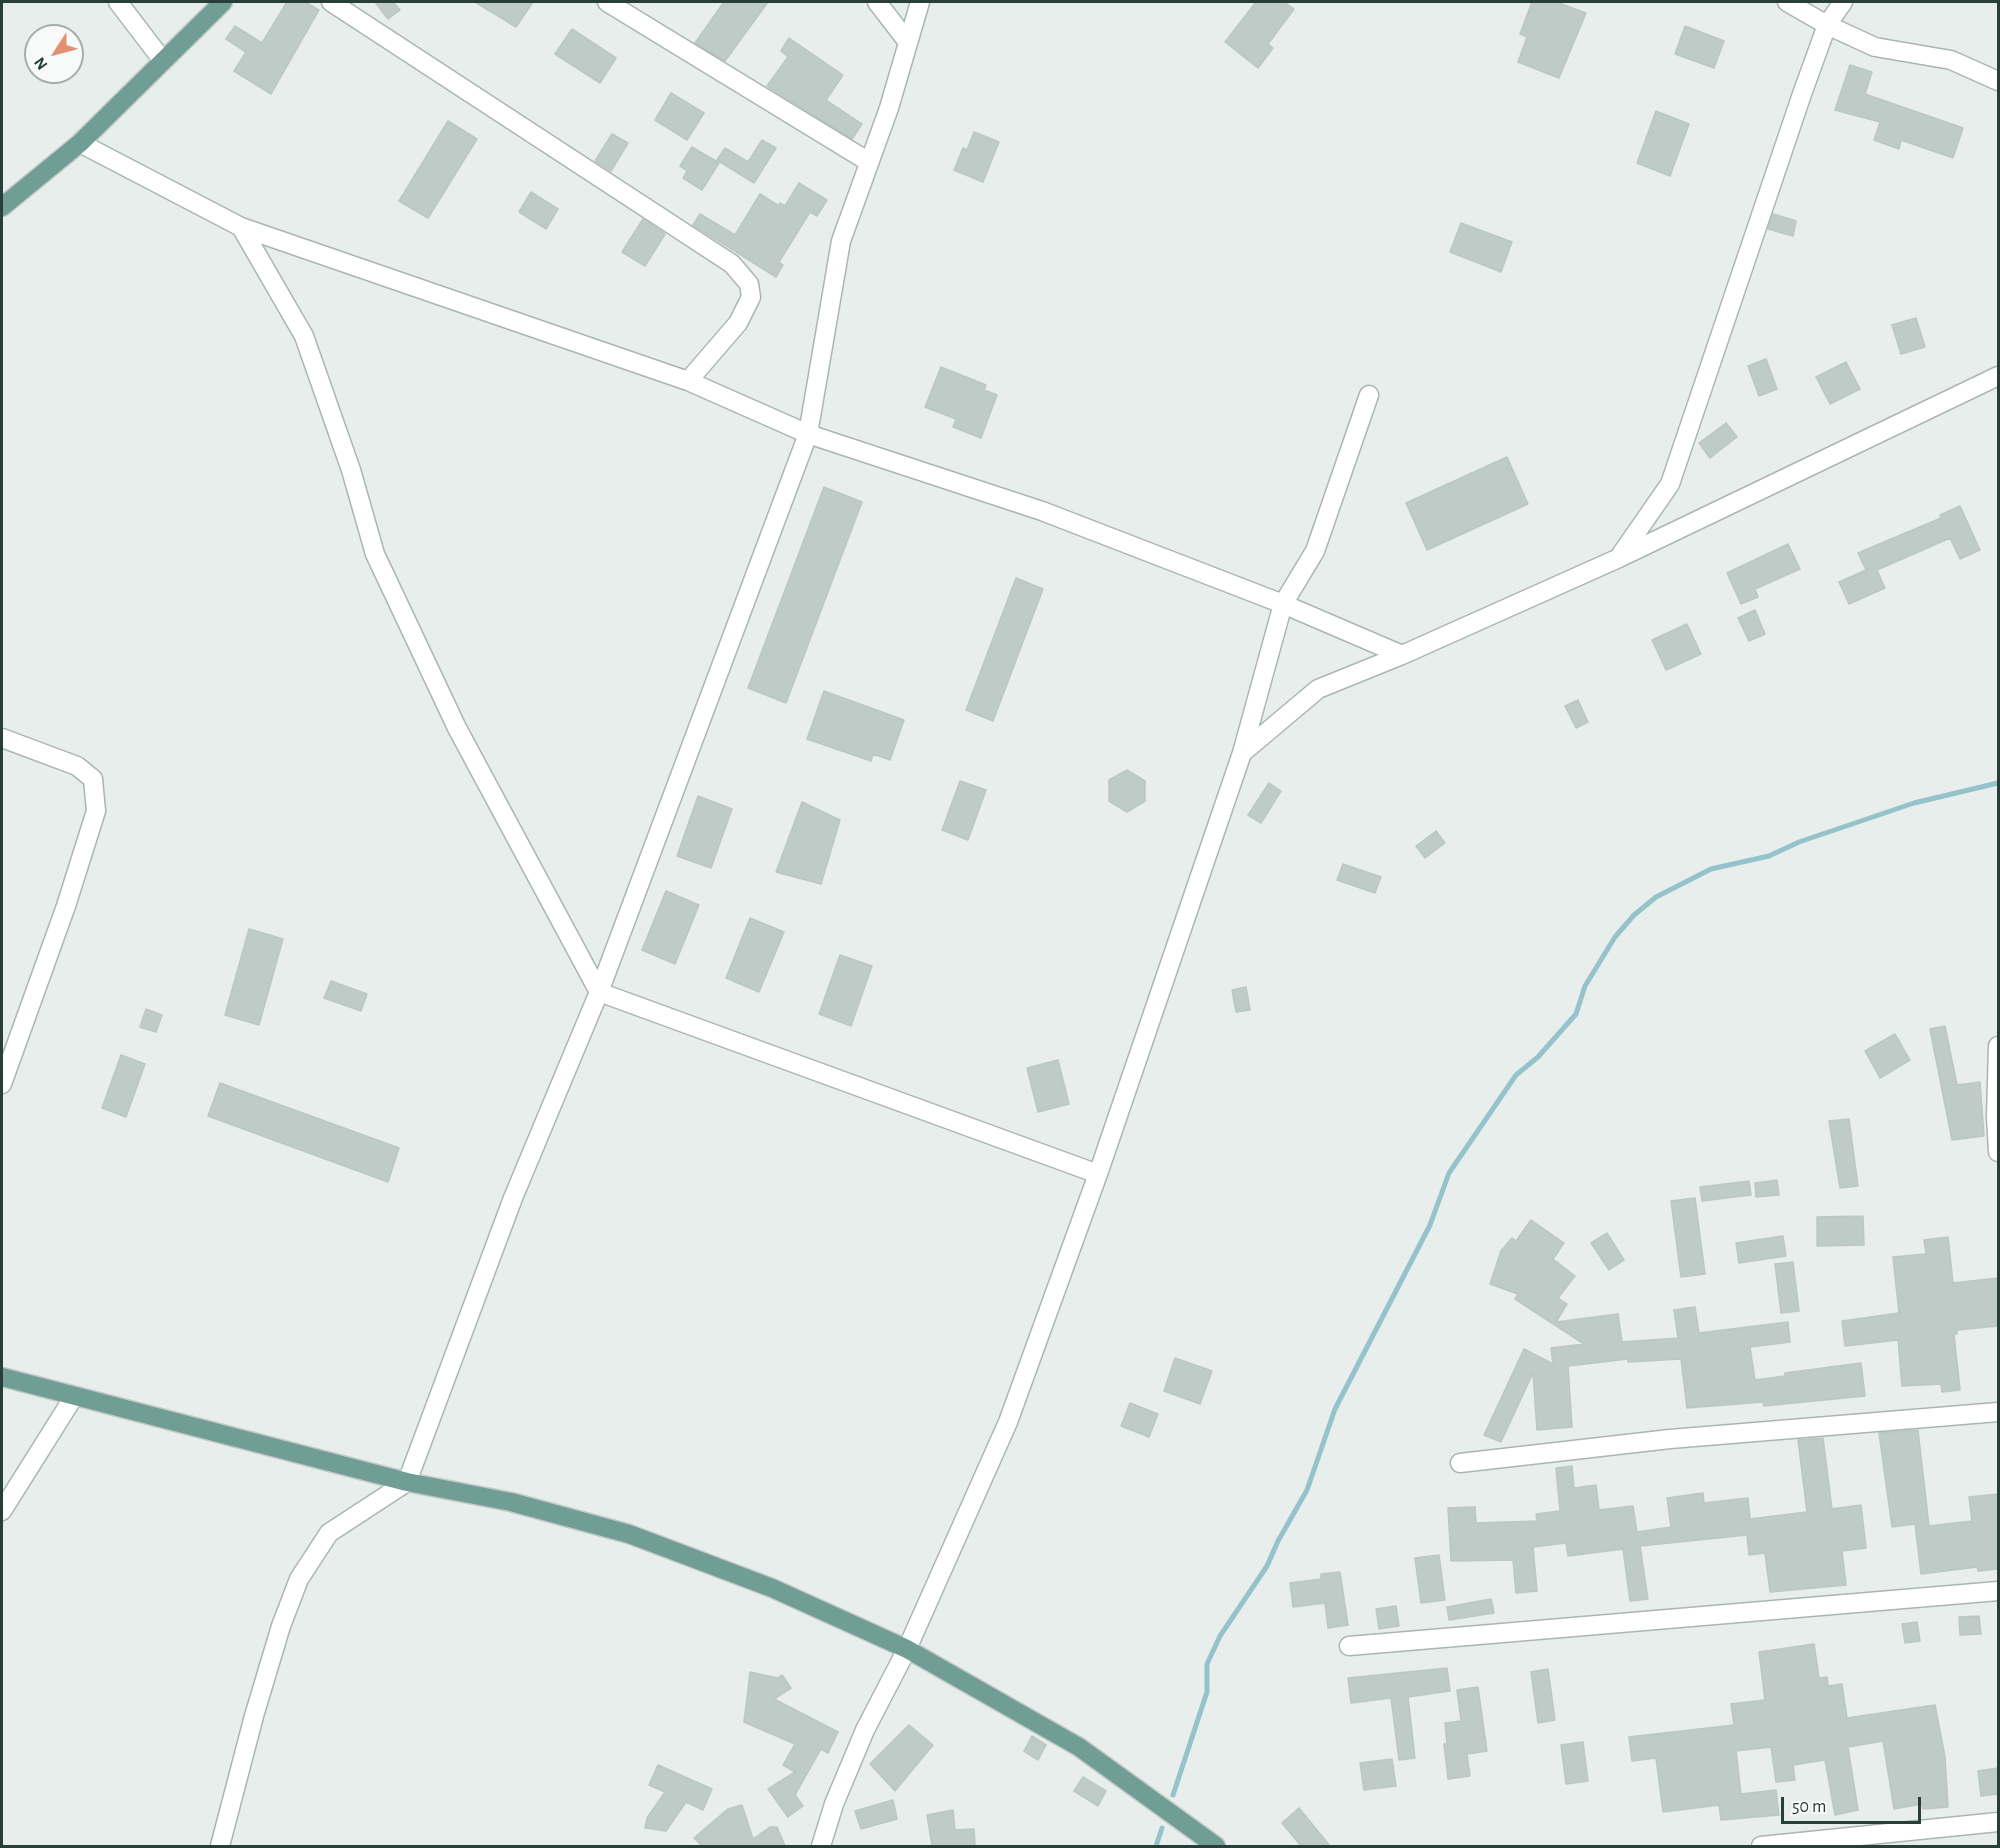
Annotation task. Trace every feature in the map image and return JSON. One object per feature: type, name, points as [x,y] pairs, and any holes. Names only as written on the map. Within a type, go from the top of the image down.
[{"type":"main road","points":[[2,207],[80,143],[223,2]]},
{"type":"main road","points":[[2,1377],[73,1398],[407,1482],[511,1502],[629,1534],[772,1588],[908,1648],[1079,1747],[1216,1846]]},
{"type":"street","points":[[118,2],[163,61]]},
{"type":"street","points":[[331,2],[732,264],[748,284],[751,297],[738,322],[688,381]]},
{"type":"street","points":[[607,2],[869,162]]},
{"type":"street","points":[[877,2],[907,41]]},
{"type":"street","points":[[220,1846],[281,1626],[299,1579],[329,1533],[407,1482],[513,1198],[599,992],[808,434],[841,242],[889,108],[920,2]]},
{"type":"street","points":[[1787,2],[1827,25],[1875,47],[1951,60],[1998,81]]},
{"type":"street","points":[[1619,558],[1670,484],[1746,255],[1827,25],[1844,2]]},
{"type":"street","points":[[80,143],[241,227],[688,381],[808,434],[1042,511],[1283,604],[1402,655]]},
{"type":"street","points":[[241,227],[304,336],[351,470],[375,554],[457,728],[599,992],[1098,1174]]},
{"type":"street","points":[[1242,753],[1318,689],[1402,655],[1619,558],[1998,376]]},
{"type":"street","points":[[821,1846],[834,1804],[865,1730],[908,1648],[1008,1422],[1098,1174],[1242,753],[1283,604],[1315,551],[1369,395]]},
{"type":"street","points":[[2,738],[77,766],[93,779],[96,811],[66,906],[2,1084]]},
{"type":"street","points":[[1998,1046],[1998,1152]]},
{"type":"street","points":[[2,1511],[6,1494],[73,1398]]},
{"type":"street","points":[[1460,1463],[1670,1439],[1998,1412]]},
{"type":"street","points":[[1349,1646],[1998,1591]]},
{"type":"street","points":[[1761,1846],[1998,1822]]},
{"type":"building","points":[[287,2],[305,2],[319,10],[271,94],[234,71],[246,52],[226,39],[235,26],[262,43]]},
{"type":"building","points":[[375,2],[393,2],[400,10],[388,19]]},
{"type":"building","points":[[475,2],[533,2],[516,27]]},
{"type":"building","points":[[724,2],[768,2],[725,61],[695,43]]},
{"type":"building","points":[[1256,2],[1284,2],[1294,9],[1268,44],[1273,48],[1258,68],[1225,42]]},
{"type":"building","points":[[1532,2],[1556,2],[1586,13],[1559,78],[1518,62],[1527,37],[1520,34]]},
{"type":"building","points":[[1685,26],[1724,41],[1714,68],[1675,54]]},
{"type":"building","points":[[572,29],[616,58],[600,83],[555,54]]},
{"type":"building","points":[[789,38],[843,75],[826,100],[862,124],[852,139],[767,86],[788,57],[781,51]]},
{"type":"building","points":[[1850,65],[1872,72],[1865,94],[1963,128],[1953,158],[1901,140],[1899,149],[1874,140],[1880,122],[1835,110]]},
{"type":"building","points":[[671,93],[704,113],[687,140],[655,120]]},
{"type":"building","points":[[1656,111],[1689,124],[1670,176],[1637,163]]},
{"type":"building","points":[[448,121],[477,139],[428,218],[399,201]]},
{"type":"building","points":[[974,132],[999,142],[983,182],[954,170],[963,148],[967,150]]},
{"type":"building","points":[[612,134],[628,143],[611,171],[595,161]]},
{"type":"building","points":[[762,140],[776,148],[754,183],[717,160],[725,148],[748,162]]},
{"type":"building","points":[[692,147],[719,163],[702,190],[683,178],[687,171],[680,166]]},
{"type":"building","points":[[799,183],[827,200],[817,216],[810,212],[779,262],[783,265],[776,277],[693,225],[700,214],[735,235],[760,194],[779,206],[780,203],[785,206]]},
{"type":"building","points":[[531,192],[558,209],[546,229],[519,212]]},
{"type":"building","points":[[1773,214],[1796,221],[1793,236],[1768,229]]},
{"type":"building","points":[[643,219],[665,234],[645,266],[622,252]]},
{"type":"building","points":[[1461,223],[1512,242],[1501,272],[1450,252]]},
{"type":"building","points":[[1916,318],[1925,347],[1901,354],[1892,325]]},
{"type":"building","points":[[1766,359],[1777,389],[1759,396],[1748,366]]},
{"type":"building","points":[[1846,362],[1860,389],[1830,404],[1816,377]]},
{"type":"building","points":[[941,367],[986,385],[984,390],[997,395],[981,438],[953,427],[956,419],[925,407]]},
{"type":"building","points":[[1726,423],[1737,437],[1710,458],[1699,443]]},
{"type":"building","points":[[1507,457],[1528,504],[1427,550],[1406,503]]},
{"type":"building","points":[[824,487],[862,502],[786,703],[748,688]]},
{"type":"building","points":[[1960,506],[1980,550],[1960,559],[1950,538],[1877,570],[1885,588],[1849,604],[1839,582],[1866,570],[1858,553],[1941,518],[1940,515]]},
{"type":"building","points":[[1788,544],[1800,569],[1755,589],[1758,597],[1741,604],[1727,573]]},
{"type":"building","points":[[1016,578],[1043,589],[993,721],[966,710]]},
{"type":"building","points":[[1755,610],[1765,634],[1749,641],[1738,618]]},
{"type":"building","points":[[1687,624],[1701,654],[1666,670],[1652,640]]},
{"type":"building","points":[[824,691],[904,720],[890,760],[873,754],[871,761],[807,739]]},
{"type":"building","points":[[1578,700],[1588,722],[1576,728],[1565,706]]},
{"type":"building","points":[[1127,770],[1145,781],[1145,801],[1127,812],[1109,801],[1109,780]]},
{"type":"building","points":[[960,781],[986,790],[968,840],[942,830]]},
{"type":"building","points":[[1269,783],[1281,791],[1261,823],[1248,815]]},
{"type":"building","points":[[698,796],[732,809],[711,868],[677,856]]},
{"type":"building","points":[[802,802],[840,820],[821,884],[776,872]]},
{"type":"building","points":[[1436,831],[1445,843],[1425,858],[1416,846]]},
{"type":"building","points":[[1343,864],[1381,877],[1375,893],[1337,880]]},
{"type":"building","points":[[666,891],[699,905],[675,964],[642,950]]},
{"type":"building","points":[[750,918],[784,932],[759,992],[726,978]]},
{"type":"building","points":[[249,929],[283,939],[259,1025],[225,1015]]},
{"type":"building","points":[[840,955],[872,966],[851,1026],[819,1014]]},
{"type":"building","points":[[331,981],[367,994],[361,1011],[324,998]]},
{"type":"building","points":[[1246,987],[1250,1010],[1236,1012],[1232,990]]},
{"type":"building","points":[[146,1009],[162,1015],[156,1032],[140,1027]]},
{"type":"building","points":[[1945,1026],[1957,1085],[1980,1082],[1984,1136],[1952,1140],[1930,1029]]},
{"type":"building","points":[[1895,1034],[1910,1060],[1880,1078],[1865,1051]]},
{"type":"building","points":[[121,1055],[145,1064],[126,1117],[102,1108]]},
{"type":"building","points":[[1058,1060],[1069,1104],[1038,1112],[1027,1068]]},
{"type":"building","points":[[220,1083],[399,1148],[388,1182],[208,1116]]},
{"type":"building","points":[[1849,1119],[1858,1186],[1840,1188],[1829,1121]]},
{"type":"building","points":[[1777,1180],[1779,1195],[1756,1197],[1755,1183]]},
{"type":"building","points":[[1749,1181],[1751,1195],[1702,1201],[1700,1187]]},
{"type":"building","points":[[1695,1198],[1705,1274],[1681,1277],[1671,1201]]},
{"type":"building","points":[[1863,1216],[1864,1245],[1817,1246],[1817,1217]]},
{"type":"building","points":[[1531,1220],[1564,1243],[1553,1259],[1575,1276],[1558,1298],[1567,1304],[1556,1322],[1618,1314],[1622,1342],[1678,1338],[1674,1310],[1695,1307],[1699,1333],[1788,1322],[1790,1342],[1750,1347],[1755,1380],[1785,1376],[1785,1373],[1861,1363],[1865,1396],[1764,1406],[1763,1402],[1687,1408],[1681,1359],[1628,1362],[1628,1359],[1568,1366],[1572,1427],[1537,1430],[1533,1373],[1501,1442],[1484,1435],[1524,1349],[1553,1364],[1551,1348],[1584,1344],[1515,1299],[1518,1294],[1490,1284],[1501,1251],[1512,1238],[1516,1241]]},
{"type":"building","points":[[1607,1233],[1624,1260],[1609,1270],[1591,1243]]},
{"type":"building","points":[[1783,1236],[1786,1256],[1739,1263],[1736,1243]]},
{"type":"building","points":[[1948,1237],[1953,1283],[1998,1278],[1998,1326],[1957,1330],[1957,1334],[1954,1334],[1960,1390],[1942,1392],[1941,1384],[1902,1386],[1898,1340],[1845,1346],[1842,1321],[1899,1313],[1893,1257],[1926,1254],[1924,1240]]},
{"type":"building","points":[[1793,1262],[1799,1311],[1781,1313],[1775,1264]]},
{"type":"building","points":[[1175,1358],[1212,1371],[1200,1404],[1164,1391]]},
{"type":"building","points":[[1130,1403],[1158,1414],[1149,1437],[1121,1426]]},
{"type":"building","points":[[1918,1430],[1929,1526],[1972,1521],[1969,1497],[1998,1494],[1998,1569],[1978,1571],[1977,1567],[1921,1574],[1915,1524],[1892,1527],[1879,1433]]},
{"type":"building","points":[[1823,1438],[1832,1509],[1861,1505],[1866,1548],[1842,1551],[1846,1585],[1770,1592],[1765,1553],[1749,1555],[1747,1535],[1640,1546],[1648,1599],[1630,1601],[1623,1549],[1568,1556],[1566,1543],[1533,1547],[1537,1591],[1516,1593],[1513,1560],[1451,1561],[1448,1508],[1475,1507],[1476,1523],[1537,1521],[1536,1514],[1560,1511],[1556,1468],[1572,1466],[1574,1488],[1596,1485],[1599,1510],[1633,1506],[1637,1532],[1671,1527],[1667,1498],[1703,1493],[1704,1503],[1748,1498],[1750,1519],[1807,1512],[1798,1440]]},
{"type":"building","points":[[1439,1555],[1445,1600],[1421,1603],[1415,1558]]},
{"type":"building","points":[[1340,1572],[1348,1625],[1328,1628],[1325,1603],[1293,1607],[1290,1583],[1321,1579],[1321,1574]]},
{"type":"building","points":[[1491,1599],[1494,1613],[1449,1620],[1447,1607]]},
{"type":"building","points":[[1396,1606],[1399,1626],[1379,1629],[1376,1609]]},
{"type":"building","points":[[1979,1616],[1981,1634],[1960,1635],[1959,1617]]},
{"type":"building","points":[[1917,1622],[1920,1641],[1905,1643],[1902,1624]]},
{"type":"building","points":[[1814,1644],[1819,1678],[1827,1677],[1828,1686],[1842,1684],[1847,1718],[1935,1705],[1945,1757],[1948,1807],[1923,1809],[1922,1804],[1894,1809],[1883,1741],[1848,1747],[1858,1810],[1835,1815],[1825,1760],[1793,1765],[1795,1780],[1776,1782],[1771,1747],[1736,1751],[1741,1794],[1776,1790],[1779,1815],[1721,1820],[1719,1805],[1663,1812],[1656,1758],[1632,1761],[1629,1737],[1734,1725],[1731,1704],[1765,1700],[1759,1652]]},
{"type":"building","points":[[1447,1668],[1450,1691],[1408,1697],[1415,1758],[1399,1760],[1391,1698],[1351,1703],[1348,1678]]},
{"type":"building","points":[[1548,1669],[1555,1720],[1538,1723],[1531,1672]]},
{"type":"building","points":[[750,1672],[778,1678],[782,1675],[791,1688],[774,1699],[838,1732],[828,1753],[821,1749],[795,1795],[803,1806],[788,1817],[768,1789],[795,1772],[783,1765],[795,1744],[744,1722]]},
{"type":"building","points":[[1478,1687],[1487,1751],[1467,1754],[1470,1776],[1448,1779],[1444,1744],[1447,1744],[1445,1723],[1461,1721],[1457,1690]]},
{"type":"building","points":[[909,1725],[933,1745],[895,1791],[870,1764]]},
{"type":"building","points":[[1032,1736],[1046,1745],[1038,1760],[1024,1751]]},
{"type":"building","points":[[1583,1742],[1588,1781],[1566,1784],[1561,1745]]},
{"type":"building","points":[[1392,1759],[1396,1786],[1364,1790],[1360,1763]]},
{"type":"building","points":[[658,1765],[712,1789],[703,1810],[686,1802],[666,1831],[645,1828],[647,1818],[665,1792],[649,1785]]},
{"type":"building","points":[[1998,1768],[1998,1794],[1981,1796],[1978,1771]]},
{"type":"building","points":[[1083,1777],[1106,1791],[1098,1806],[1074,1791]]},
{"type":"building","points":[[893,1800],[897,1819],[861,1829],[855,1811]]},
{"type":"building","points":[[742,1805],[753,1839],[770,1827],[777,1827],[785,1846],[702,1846],[694,1838],[728,1809]]},
{"type":"building","points":[[1299,1808],[1330,1846],[1301,1846],[1282,1823]]},
{"type":"building","points":[[953,1810],[955,1830],[974,1829],[975,1846],[932,1846],[927,1815]]},
{"type":"waterway","points":[[1173,1795],[1207,1692],[1207,1664],[1220,1636],[1267,1566],[1278,1541],[1307,1490],[1335,1409],[1430,1225],[1449,1173],[1516,1075],[1538,1057],[1576,1014],[1585,986],[1615,937],[1634,915],[1656,897],[1711,869],[1769,856],[1799,842],[1914,803],[1998,783]]},
{"type":"waterway","points":[[1156,1846],[1162,1828]]}]
